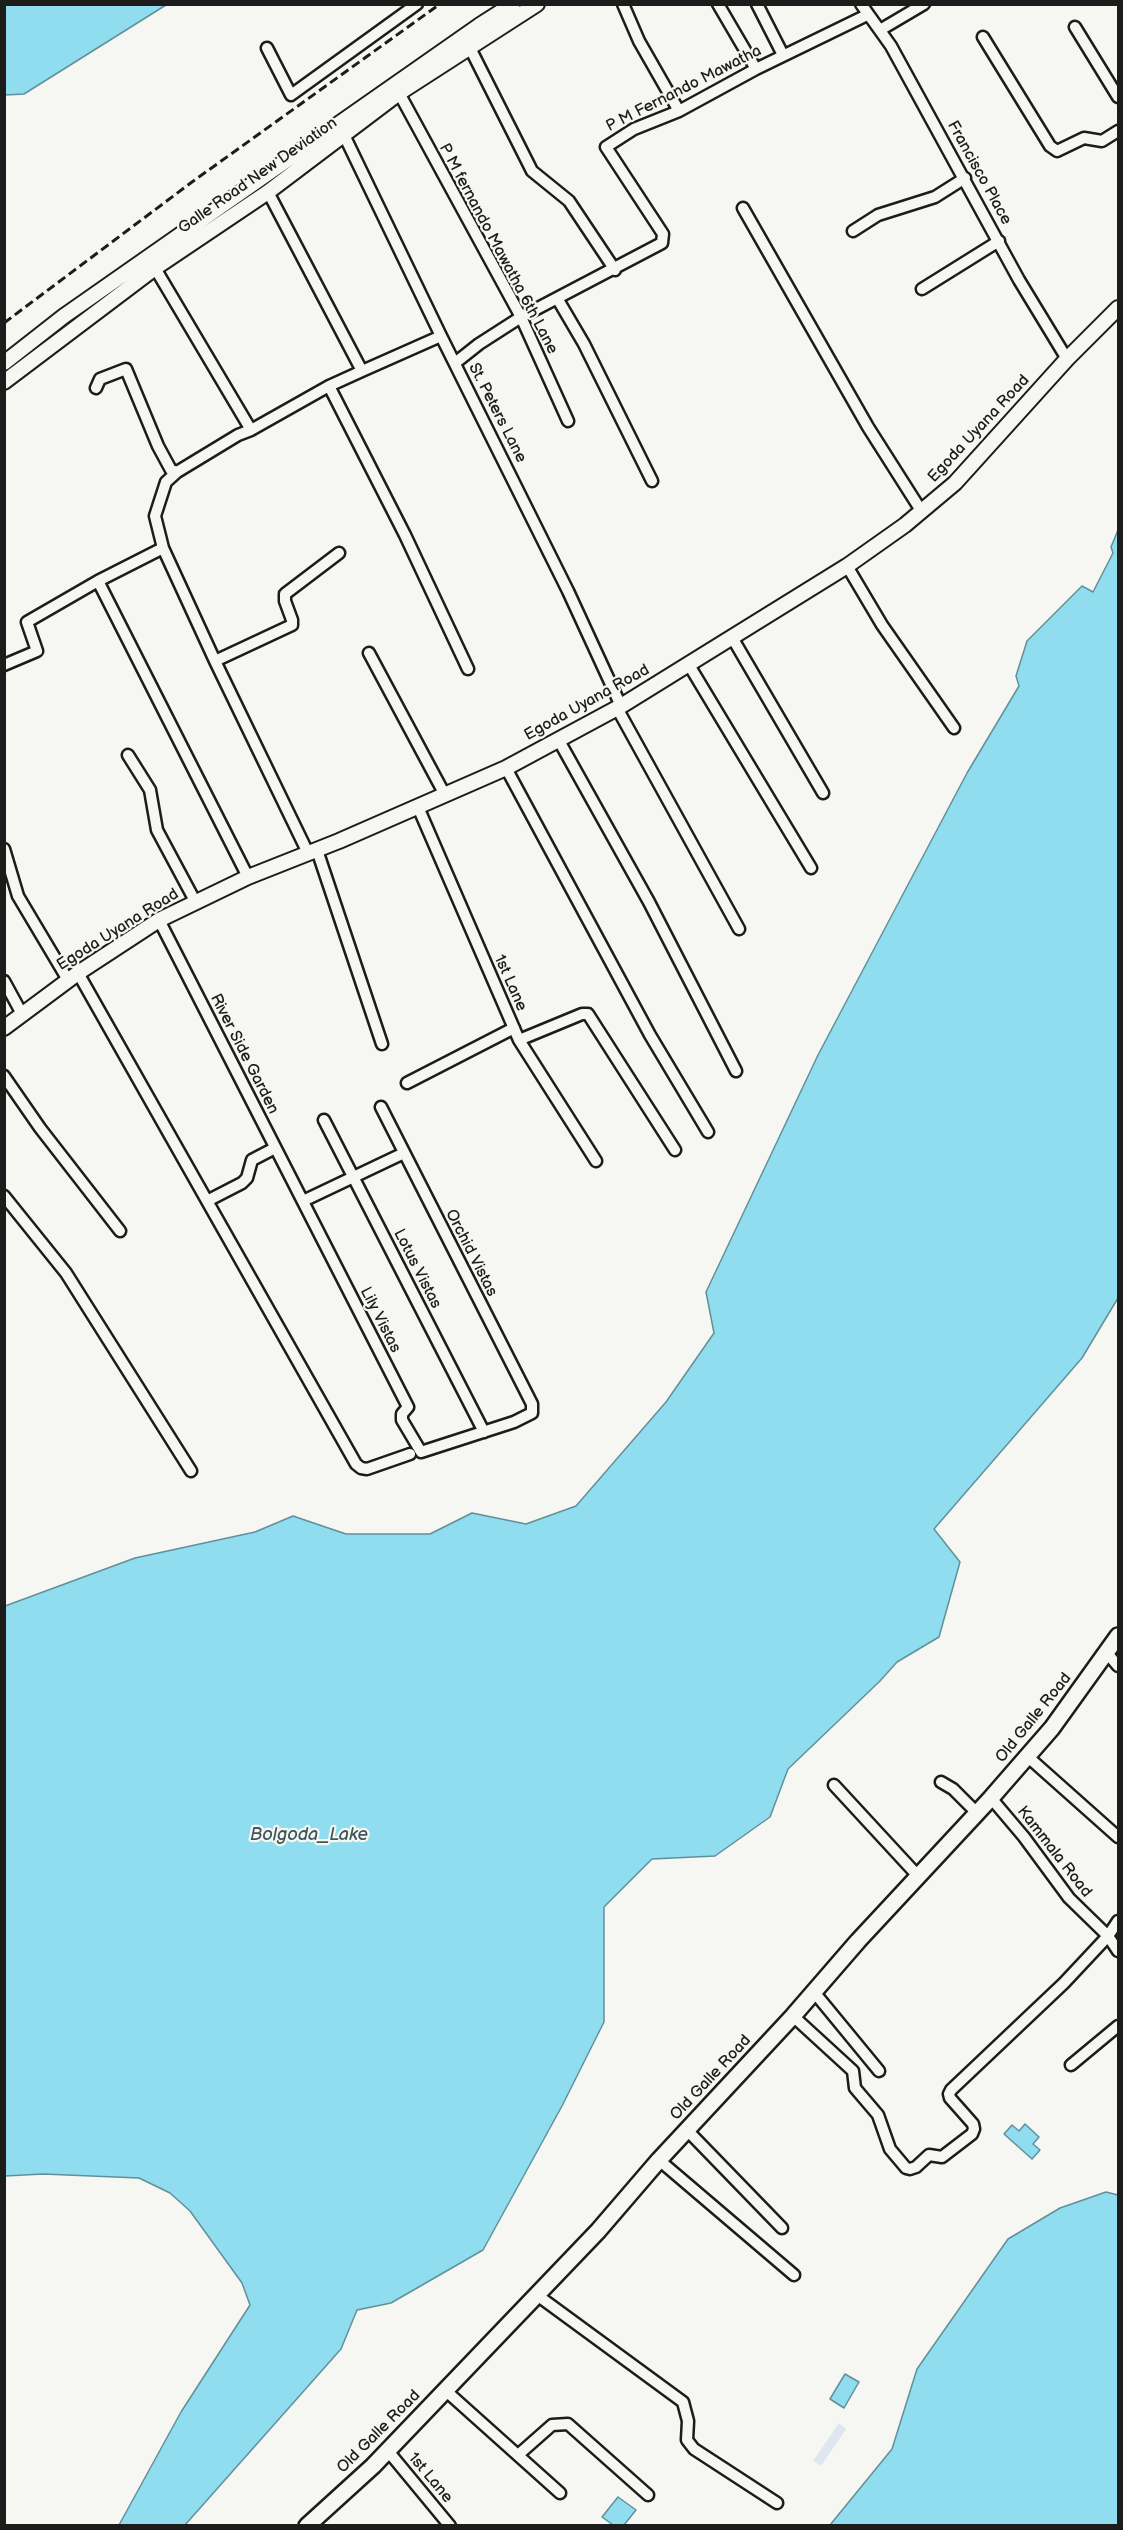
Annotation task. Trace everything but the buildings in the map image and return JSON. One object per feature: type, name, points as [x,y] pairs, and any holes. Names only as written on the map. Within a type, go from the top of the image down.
[{"type":"highway","name":"Old Galle Road","points":[[307,2526],[388,2451],[598,2231],[659,2160],[991,1798],[1052,1728],[1119,1636]]},
{"type":"main road","name":"Galle Road New Deviation","points":[[4,363],[64,316],[513,4]]},
{"type":"main road","name":"Galle Road New Deviation","points":[[4,382],[155,268],[268,192],[399,93],[537,4]]},
{"type":"main road","name":"Egoda Uyana Road","points":[[4,1028],[73,976],[159,920],[248,877],[313,852],[506,768],[619,707],[733,639],[847,566],[922,512],[955,483],[1067,359],[1119,308]]},
{"type":"street","points":[[267,48],[291,95],[417,4]]},
{"type":"street","points":[[623,4],[639,41],[679,111]]},
{"type":"street","points":[[718,4],[756,69]]},
{"type":"street","points":[[758,4],[783,55]]},
{"type":"street","points":[[880,30],[924,4]]},
{"type":"street","name":"P M Fernando Mawatha","points":[[455,363],[520,317],[615,270],[662,243],[663,234],[606,147],[634,129],[679,111],[864,10]]},
{"type":"street","name":"Francisco Place","points":[[864,10],[880,30],[965,178],[1019,280],[1067,359]]},
{"type":"street","points":[[1075,27],[1119,96]]},
{"type":"street","points":[[983,37],[1050,146],[1057,151],[1084,138],[1102,141],[1119,131]]},
{"type":"street","points":[[470,46],[532,171],[569,201],[615,270]]},
{"type":"street","name":"P M fernando Mawatha 6th Lane","points":[[399,93],[520,317],[568,420]]},
{"type":"street","name":"St. Peters Lane","points":[[345,135],[441,336],[568,591],[619,707],[739,929]]},
{"type":"street","points":[[853,231],[878,215],[935,197],[965,178]]},
{"type":"street","points":[[268,192],[362,371]]},
{"type":"street","points":[[743,208],[868,427],[922,512]]},
{"type":"street","points":[[922,289],[999,241]]},
{"type":"street","points":[[155,268],[251,430]]},
{"type":"street","points":[[558,298],[584,344],[652,481]]},
{"type":"street","points":[[382,1044],[313,852],[215,661],[163,548],[155,516],[165,482],[177,472],[238,435],[329,386],[441,336]]},
{"type":"street","points":[[96,388],[100,379],[126,369],[158,446],[171,470],[177,472]]},
{"type":"street","points":[[329,386],[405,536],[468,669]]},
{"type":"street","points":[[4,665],[37,651],[27,622],[98,581],[163,548]]},
{"type":"street","points":[[215,661],[288,628],[292,620],[285,601],[287,590],[339,553]]},
{"type":"street","points":[[847,566],[882,626],[954,728]]},
{"type":"street","points":[[98,581],[248,877]]},
{"type":"street","points":[[733,639],[823,793]]},
{"type":"street","points":[[369,653],[445,795]]},
{"type":"street","points":[[689,665],[811,868]]},
{"type":"street","points":[[558,739],[649,902],[736,1071]]},
{"type":"street","points":[[128,755],[150,790],[157,830],[195,901]]},
{"type":"street","points":[[506,768],[650,1035],[708,1132]]},
{"type":"street","name":"1st Lane","points":[[418,807],[519,1040],[596,1161]]},
{"type":"street","points":[[4,849],[18,896],[38,933],[73,976],[207,1201],[356,1464],[367,1469],[484,1432]]},
{"type":"street","name":"River Side Garden","points":[[159,920],[303,1201]]},
{"type":"street","points":[[4,981],[22,1014]]},
{"type":"street","points":[[519,1040],[582,1014],[588,1014],[675,1150]]},
{"type":"street","points":[[407,1083],[514,1028]]},
{"type":"street","points":[[4,1076],[40,1128],[120,1231]]},
{"type":"street","name":"Orchid Vistas","points":[[381,1107],[532,1404],[532,1413],[484,1432]]},
{"type":"street","name":"Lotus Vistas","points":[[324,1120],[484,1432]]},
{"type":"street","points":[[207,1201],[242,1183],[247,1178],[252,1160],[275,1148]]},
{"type":"street","points":[[303,1201],[404,1153]]},
{"type":"street","points":[[4,1196],[66,1273],[191,1471]]},
{"type":"street","name":"Lily Vistas","points":[[303,1201],[408,1407],[402,1414],[402,1420],[415,1453]]},
{"type":"street","points":[[1107,1653],[1119,1666]]},
{"type":"street","points":[[1027,1756],[1119,1837]]},
{"type":"street","points":[[941,1782],[953,1789],[977,1813]]},
{"type":"street","points":[[834,1785],[918,1876]]},
{"type":"street","name":"Kammala Road","points":[[991,1798],[1024,1837],[1069,1898],[1108,1936],[1119,1951]]},
{"type":"street","points":[[793,2016],[853,2071],[855,2088],[878,2115],[890,2148],[906,2168],[910,2169],[916,2167],[929,2155],[942,2157],[972,2134],[973,2124],[950,2098],[951,2090],[1064,1983],[1119,1921]]},
{"type":"street","points":[[814,1992],[879,2071]]},
{"type":"street","points":[[1071,2065],[1119,2026]]},
{"type":"street","points":[[687,2130],[782,2228]]},
{"type":"street","points":[[659,2160],[794,2275]]},
{"type":"street","points":[[537,2295],[683,2402],[688,2421],[687,2440],[694,2449],[777,2503]]},
{"type":"street","points":[[446,2390],[560,2493]]},
{"type":"street","points":[[518,2455],[552,2425],[568,2424],[648,2495]]},
{"type":"street","name":"1st Lane","points":[[388,2451],[450,2526]]},
{"type":"shaded area","points":[[839,2423],[846,2429],[821,2466],[813,2461]]},
{"type":"water","points":[[5,4],[166,5],[24,94],[5,95]]},
{"type":"water","name":"Bolgoda_Lake","points":[[1118,530],[1118,1298],[1082,1358],[934,1529],[960,1562],[939,1637],[897,1662],[788,1769],[770,1817],[715,1856],[652,1859],[604,1907],[604,2022],[562,2106],[483,2250],[391,2303],[357,2310],[341,2349],[185,2525],[119,2525],[181,2412],[250,2305],[242,2283],[190,2211],[170,2193],[139,2178],[43,2174],[5,2176],[5,1606],[135,1558],[255,1532],[293,1516],[346,1534],[430,1534],[472,1513],[526,1524],[576,1506],[666,1402],[714,1333],[706,1292],[818,1055],[967,773],[1019,686],[1016,676],[1027,641],[1082,586],[1093,592],[1113,553],[1111,547]]},
{"type":"water","points":[[1025,2124],[1039,2137],[1033,2144],[1040,2150],[1032,2159],[1004,2134],[1012,2125],[1019,2131]]},
{"type":"water","points":[[1106,2192],[1118,2195],[1118,2525],[830,2525],[892,2449],[917,2369],[1008,2239],[1060,2208]]},
{"type":"water","points":[[845,2374],[859,2382],[844,2408],[830,2399]]},
{"type":"water","points":[[618,2497],[636,2510],[624,2525],[613,2525],[602,2517]]},
{"type":"railway","points":[[4,323],[192,182],[440,4]]}]
